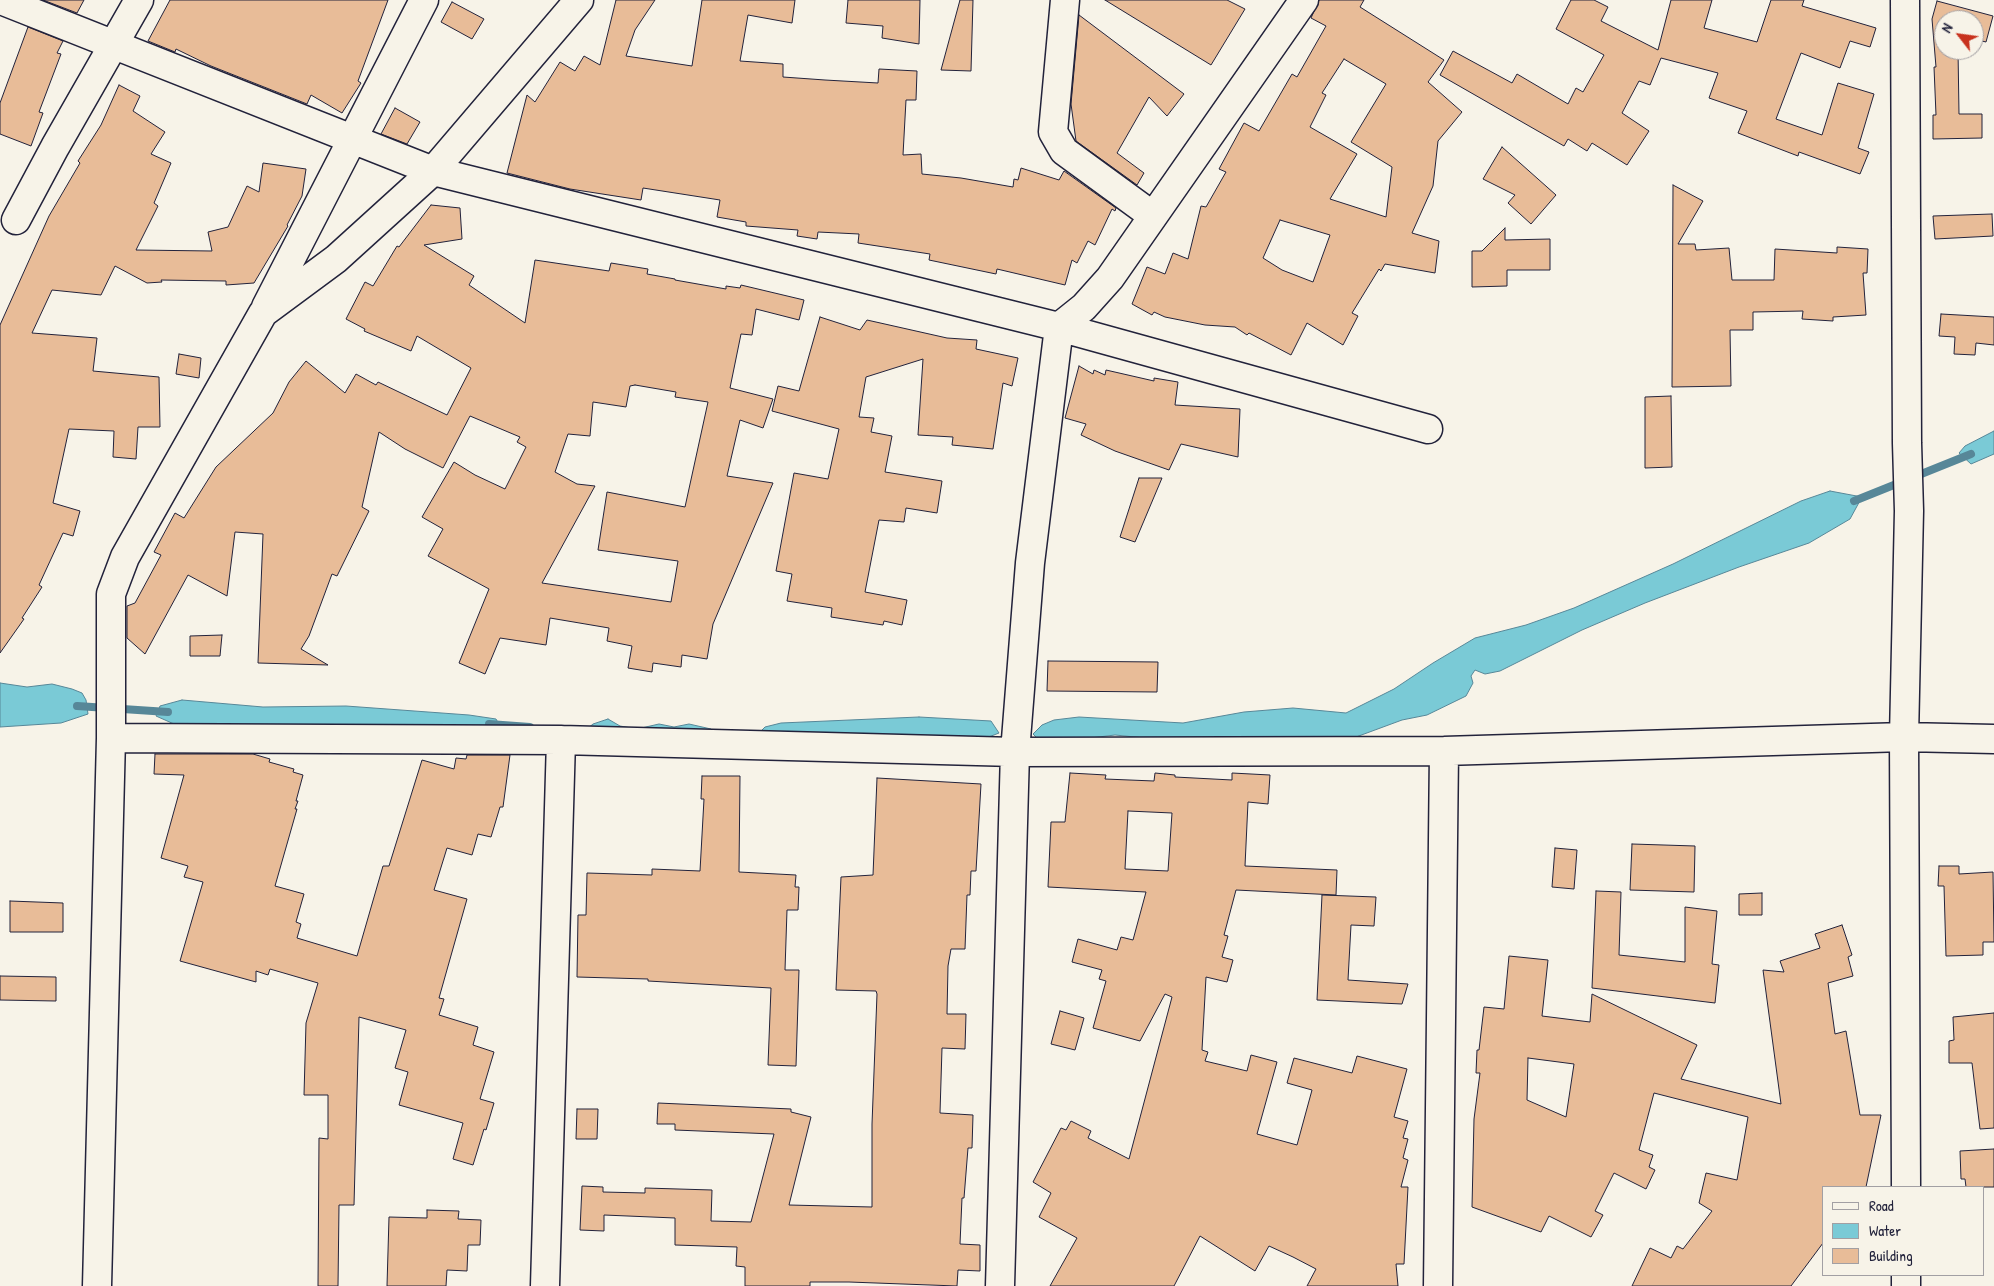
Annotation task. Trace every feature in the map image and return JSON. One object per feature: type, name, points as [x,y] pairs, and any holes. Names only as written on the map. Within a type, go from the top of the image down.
[{"type":"street","points":[[0,0],[433,171],[1058,327],[1428,429]]},
{"type":"street","points":[[16,220],[139,0]]},
{"type":"street","points":[[97,1286],[111,732],[111,594],[125,557],[263,313],[424,0]]},
{"type":"street","points":[[263,313],[336,259],[433,171],[579,0]]},
{"type":"street","points":[[1065,0],[1053,132],[1064,152],[1153,216]]},
{"type":"street","points":[[1000,1286],[1015,752],[1030,562],[1058,327],[1084,307],[1110,278],[1304,0]]},
{"type":"street","points":[[1905,0],[1909,511],[1904,737],[1906,1186]]},
{"type":"street","points":[[111,732],[561,740],[1015,752],[1444,751],[1904,737],[1994,739]]},
{"type":"street","points":[[545,1286],[561,740]]},
{"type":"street","points":[[1438,1286],[1444,751]]},
{"type":"water","points":[[1994,431],[1994,454],[1971,464],[1959,453],[1965,446]]},
{"type":"water","points":[[1830,491],[1862,497],[1850,519],[1809,543],[1739,567],[1645,603],[1582,630],[1500,671],[1485,674],[1475,670],[1471,676],[1473,683],[1466,696],[1427,715],[1402,720],[1356,737],[1196,743],[1115,735],[1066,741],[1040,741],[1033,734],[1042,725],[1054,720],[1079,717],[1183,723],[1244,712],[1293,708],[1346,713],[1394,689],[1475,638],[1526,625],[1574,608],[1673,564],[1801,501]]},
{"type":"water","points":[[0,683],[27,687],[52,684],[72,689],[82,693],[86,700],[88,714],[61,723],[0,727]]},
{"type":"water","points":[[182,700],[263,707],[346,706],[469,715],[496,719],[503,731],[199,730],[174,724],[156,716],[160,706]]},
{"type":"water","points":[[919,717],[991,721],[999,733],[981,740],[757,735],[765,727],[781,723]]},
{"type":"water","points":[[608,719],[620,726],[637,729],[659,724],[674,727],[689,724],[711,729],[716,734],[587,729],[593,724]]},
{"type":"building","points":[[43,0],[84,0],[77,13]]},
{"type":"building","points":[[170,0],[388,0],[358,81],[361,83],[342,113],[311,95],[307,104],[211,66],[176,49],[175,52],[148,41]]},
{"type":"building","points":[[616,0],[655,0],[635,30],[626,56],[692,66],[702,0],[795,0],[792,23],[748,15],[740,61],[783,64],[783,77],[878,83],[879,69],[917,71],[916,100],[906,100],[903,155],[921,154],[922,174],[961,178],[1013,187],[1014,179],[1018,180],[1021,168],[1059,180],[1064,171],[1116,208],[1115,211],[1112,209],[1095,245],[1088,241],[1077,263],[1072,260],[1065,285],[997,269],[996,274],[929,260],[930,254],[858,243],[859,234],[818,232],[817,239],[797,236],[798,230],[746,226],[746,222],[717,217],[720,200],[643,188],[641,200],[570,189],[507,173],[527,95],[535,102],[560,62],[575,71],[584,56],[600,65]]},
{"type":"building","points":[[848,0],[920,0],[919,44],[882,38],[883,26],[846,23]]},
{"type":"building","points":[[960,0],[973,0],[971,71],[941,70]]},
{"type":"building","points":[[1105,0],[1227,0],[1245,9],[1211,65]]},
{"type":"building","points":[[1319,0],[1364,0],[1360,7],[1444,60],[1428,82],[1462,112],[1438,141],[1433,186],[1412,233],[1439,241],[1435,273],[1385,264],[1381,271],[1379,269],[1352,313],[1358,316],[1343,345],[1307,323],[1291,355],[1249,333],[1247,335],[1235,327],[1205,325],[1165,317],[1154,312],[1152,315],[1132,304],[1147,267],[1165,274],[1173,253],[1188,259],[1201,206],[1206,207],[1226,172],[1219,169],[1244,123],[1259,131],[1292,74],[1297,77],[1326,26],[1311,18]],"holes":[[[1344,59],[1386,84],[1351,142],[1392,167],[1386,217],[1330,199],[1357,154],[1310,127],[1326,95],[1322,93]],[[1280,220],[1330,235],[1313,282],[1282,270],[1263,258]]]},
{"type":"building","points":[[1571,0],[1594,0],[1608,7],[1601,21],[1658,50],[1671,0],[1712,0],[1704,28],[1757,42],[1771,0],[1804,0],[1802,6],[1876,28],[1870,47],[1850,41],[1840,68],[1801,53],[1776,119],[1822,135],[1838,83],[1874,94],[1858,148],[1869,152],[1860,174],[1799,152],[1798,156],[1738,133],[1747,111],[1709,98],[1718,73],[1661,58],[1650,85],[1639,81],[1622,113],[1649,131],[1627,165],[1592,143],[1587,151],[1568,139],[1564,146],[1440,75],[1453,51],[1512,83],[1517,74],[1568,104],[1576,88],[1583,92],[1604,55],[1556,29]]},
{"type":"building","points":[[1937,1],[1971,10],[1934,10]]},
{"type":"building","points":[[452,2],[484,19],[472,39],[441,22]]},
{"type":"building","points":[[1934,12],[1934,43],[1932,19]]},
{"type":"building","points":[[1984,14],[1993,16],[1986,42],[1984,42]]},
{"type":"building","points":[[1079,15],[1184,94],[1167,116],[1149,97],[1117,153],[1144,173],[1137,185],[1076,141],[1071,104]]},
{"type":"building","points":[[28,27],[63,41],[57,53],[61,54],[39,112],[43,113],[31,146],[0,134],[0,103]]},
{"type":"building","points":[[1935,60],[1958,60],[1959,114],[1982,114],[1982,138],[1933,139],[1933,115],[1936,115],[1934,67],[1936,67]]},
{"type":"building","points":[[119,85],[140,96],[133,111],[165,132],[151,154],[171,163],[154,203],[158,206],[136,250],[212,251],[208,232],[228,227],[247,186],[259,192],[263,163],[306,169],[302,196],[288,226],[254,283],[226,285],[226,281],[161,280],[162,282],[147,283],[115,266],[101,295],[52,290],[32,333],[97,338],[93,371],[159,377],[160,427],[138,427],[136,459],[113,457],[114,431],[69,429],[53,503],[80,511],[73,536],[63,533],[39,585],[42,587],[22,618],[24,619],[0,653],[0,325],[49,216],[80,163],[78,161],[101,125]]},
{"type":"building","points":[[395,108],[420,122],[407,144],[381,134]]},
{"type":"building","points":[[1502,147],[1556,195],[1531,224],[1508,203],[1515,195],[1483,179]]},
{"type":"building","points":[[1673,185],[1703,201],[1678,244],[1695,244],[1696,250],[1729,248],[1732,280],[1774,280],[1775,249],[1837,253],[1837,247],[1868,249],[1867,273],[1863,273],[1866,315],[1833,317],[1833,321],[1802,319],[1803,311],[1753,312],[1753,330],[1730,330],[1731,386],[1672,387]]},
{"type":"building","points":[[431,205],[460,208],[462,239],[424,245],[474,276],[469,285],[525,323],[535,260],[609,271],[611,263],[648,269],[647,274],[675,280],[726,289],[726,286],[740,288],[741,285],[804,300],[799,320],[756,309],[752,335],[741,334],[730,388],[773,399],[763,428],[740,420],[727,476],[773,483],[713,624],[707,659],[682,655],[681,667],[653,663],[652,672],[628,668],[632,646],[607,641],[609,628],[550,618],[546,645],[500,638],[485,674],[459,663],[489,589],[428,556],[443,529],[422,517],[454,462],[475,475],[505,489],[526,447],[517,442],[520,437],[470,416],[443,468],[405,449],[379,432],[362,507],[369,511],[337,576],[332,574],[309,636],[301,649],[328,665],[258,663],[263,534],[235,532],[227,596],[188,575],[145,654],[127,638],[127,606],[135,603],[161,555],[154,552],[175,513],[184,518],[216,467],[273,413],[289,382],[306,361],[345,393],[356,374],[376,385],[378,382],[447,415],[471,368],[417,336],[411,351],[364,331],[365,329],[346,319],[365,282],[373,286],[397,246],[399,247]],"holes":[[[635,385],[676,392],[675,397],[708,402],[685,507],[607,492],[598,550],[678,561],[671,602],[542,583],[595,486],[577,484],[555,472],[568,434],[590,436],[593,402],[626,407],[630,386]]]},
{"type":"building","points":[[1992,214],[1993,236],[1935,239],[1933,216]]},
{"type":"building","points":[[1505,228],[1505,240],[1550,239],[1550,270],[1507,270],[1507,286],[1472,287],[1472,251],[1482,251]]},
{"type":"building","points":[[1941,314],[1994,317],[1994,345],[1976,343],[1975,355],[1954,354],[1955,337],[1939,336]]},
{"type":"building","points":[[820,317],[860,330],[867,320],[947,338],[977,340],[976,349],[1018,358],[1012,386],[1003,383],[993,449],[952,445],[953,437],[918,435],[923,359],[866,377],[859,417],[874,418],[871,432],[892,436],[885,472],[942,481],[937,513],[906,508],[904,522],[879,520],[865,592],[907,600],[902,625],[884,621],[883,625],[831,617],[832,608],[787,601],[792,574],[776,571],[794,473],[828,479],[839,429],[772,411],[778,386],[799,391]]},
{"type":"building","points":[[179,354],[201,358],[199,378],[176,374]]},
{"type":"building","points":[[1079,366],[1093,374],[1094,370],[1105,375],[1106,370],[1154,381],[1154,378],[1178,382],[1175,405],[1240,409],[1238,457],[1181,444],[1169,470],[1115,451],[1081,435],[1086,424],[1065,418]]},
{"type":"building","points":[[1671,396],[1672,467],[1645,468],[1645,397]]},
{"type":"building","points":[[1139,478],[1162,478],[1135,542],[1120,537]]},
{"type":"building","points":[[222,635],[220,656],[190,656],[190,636]]},
{"type":"building","points":[[1048,661],[1158,662],[1157,692],[1047,691]]},
{"type":"building","points":[[155,754],[253,754],[270,759],[269,762],[294,769],[293,772],[303,775],[296,801],[298,801],[295,809],[297,809],[275,886],[304,894],[296,922],[301,924],[297,938],[357,956],[383,866],[389,866],[422,760],[454,769],[456,758],[466,759],[467,755],[510,755],[503,807],[500,807],[491,837],[478,834],[472,855],[447,848],[434,890],[467,899],[439,998],[444,999],[439,1015],[478,1027],[473,1045],[494,1052],[480,1099],[494,1103],[486,1130],[484,1129],[473,1165],[453,1159],[463,1123],[399,1105],[408,1072],[395,1068],[406,1030],[359,1017],[354,1205],[339,1205],[338,1286],[318,1286],[319,1138],[328,1139],[328,1095],[304,1095],[306,1023],[318,983],[270,969],[268,975],[256,971],[256,982],[180,961],[203,882],[184,877],[188,866],[161,858],[184,775],[154,774]]},
{"type":"building","points":[[1070,773],[1106,775],[1105,779],[1154,781],[1155,773],[1175,775],[1175,777],[1232,780],[1232,773],[1270,775],[1268,804],[1248,802],[1245,866],[1337,870],[1336,895],[1236,890],[1224,935],[1228,936],[1222,957],[1233,960],[1227,982],[1206,977],[1202,1050],[1208,1052],[1205,1061],[1247,1071],[1251,1055],[1277,1062],[1257,1134],[1297,1145],[1312,1090],[1287,1083],[1294,1058],[1352,1073],[1357,1056],[1407,1069],[1394,1117],[1408,1121],[1403,1138],[1408,1139],[1403,1158],[1408,1160],[1401,1187],[1408,1187],[1404,1264],[1396,1264],[1398,1286],[1307,1286],[1316,1269],[1293,1257],[1269,1246],[1255,1271],[1200,1236],[1174,1286],[1050,1286],[1077,1238],[1039,1217],[1051,1193],[1033,1182],[1061,1128],[1066,1130],[1071,1121],[1091,1131],[1088,1138],[1129,1159],[1172,997],[1165,994],[1140,1041],[1093,1028],[1106,981],[1099,979],[1102,970],[1072,962],[1078,939],[1117,950],[1121,937],[1133,940],[1146,892],[1048,887],[1051,822],[1065,822]],"holes":[[[1128,811],[1172,813],[1168,871],[1125,869]]]},
{"type":"building","points":[[702,776],[740,776],[739,872],[796,875],[795,887],[799,887],[798,910],[787,910],[785,970],[799,970],[796,1066],[768,1065],[771,988],[648,981],[648,979],[577,977],[578,915],[586,915],[587,873],[652,875],[652,869],[700,871],[704,799],[701,799]]},
{"type":"building","points":[[877,778],[981,784],[976,871],[971,871],[970,895],[967,895],[965,949],[951,949],[948,966],[947,1014],[966,1014],[965,1049],[942,1048],[940,1113],[973,1115],[972,1148],[968,1148],[964,1198],[962,1198],[960,1244],[980,1245],[980,1271],[958,1270],[957,1286],[810,1282],[810,1286],[745,1286],[745,1267],[736,1266],[737,1247],[675,1245],[675,1218],[604,1215],[604,1231],[580,1230],[582,1186],[603,1187],[603,1192],[645,1193],[645,1188],[712,1190],[711,1221],[751,1222],[774,1134],[675,1130],[675,1124],[657,1124],[658,1103],[791,1109],[791,1112],[811,1117],[789,1205],[872,1207],[872,1124],[877,994],[876,991],[836,990],[841,877],[873,875]]},
{"type":"building","points":[[1632,844],[1695,846],[1694,892],[1630,890]]},
{"type":"building","points":[[1555,848],[1577,850],[1574,889],[1552,887]]},
{"type":"building","points":[[1939,866],[1959,866],[1959,874],[1993,872],[1994,942],[1983,942],[1983,955],[1946,956],[1944,886],[1938,886]]},
{"type":"building","points":[[1596,891],[1621,892],[1619,955],[1685,962],[1685,907],[1717,911],[1712,964],[1719,965],[1715,1003],[1592,988]]},
{"type":"building","points":[[1762,893],[1762,915],[1739,915],[1739,894]]},
{"type":"building","points":[[1322,895],[1376,897],[1374,926],[1351,925],[1348,980],[1408,984],[1402,1004],[1317,1000]]},
{"type":"building","points":[[10,901],[63,903],[63,932],[10,932]]},
{"type":"building","points":[[1842,925],[1852,955],[1848,957],[1853,976],[1828,983],[1835,1034],[1846,1031],[1860,1115],[1881,1115],[1866,1186],[1822,1186],[1822,1244],[1791,1286],[1632,1286],[1650,1248],[1671,1258],[1677,1246],[1683,1249],[1712,1211],[1699,1203],[1706,1173],[1737,1180],[1748,1117],[1654,1093],[1639,1150],[1653,1155],[1649,1167],[1655,1170],[1646,1189],[1614,1173],[1595,1211],[1603,1215],[1591,1237],[1549,1216],[1541,1232],[1472,1207],[1474,1119],[1480,1073],[1476,1073],[1477,1050],[1479,1050],[1484,1007],[1504,1009],[1509,956],[1548,960],[1542,1016],[1590,1022],[1592,994],[1697,1045],[1681,1079],[1781,1104],[1763,970],[1784,972],[1780,961],[1820,948],[1815,934]],"holes":[[[1528,1058],[1574,1064],[1566,1117],[1527,1100]]]},
{"type":"building","points":[[0,976],[56,977],[56,1001],[0,1000]]},
{"type":"building","points":[[1060,1011],[1084,1018],[1075,1050],[1051,1044]]},
{"type":"building","points":[[1994,1013],[1994,1128],[1980,1129],[1972,1063],[1949,1063],[1949,1041],[1954,1040],[1953,1017]]},
{"type":"building","points":[[577,1109],[598,1109],[597,1139],[576,1139]]},
{"type":"building","points":[[1994,1149],[1994,1187],[1966,1186],[1965,1179],[1961,1179],[1960,1151]]},
{"type":"building","points":[[427,1210],[459,1211],[458,1219],[481,1220],[480,1245],[468,1245],[467,1271],[447,1270],[446,1286],[387,1286],[389,1217],[427,1218]]},
{"type":"waterway","points":[[1854,501],[1971,454]]},
{"type":"waterway","points":[[77,706],[168,712]]},
{"type":"waterway","points":[[489,724],[530,727]]}]
